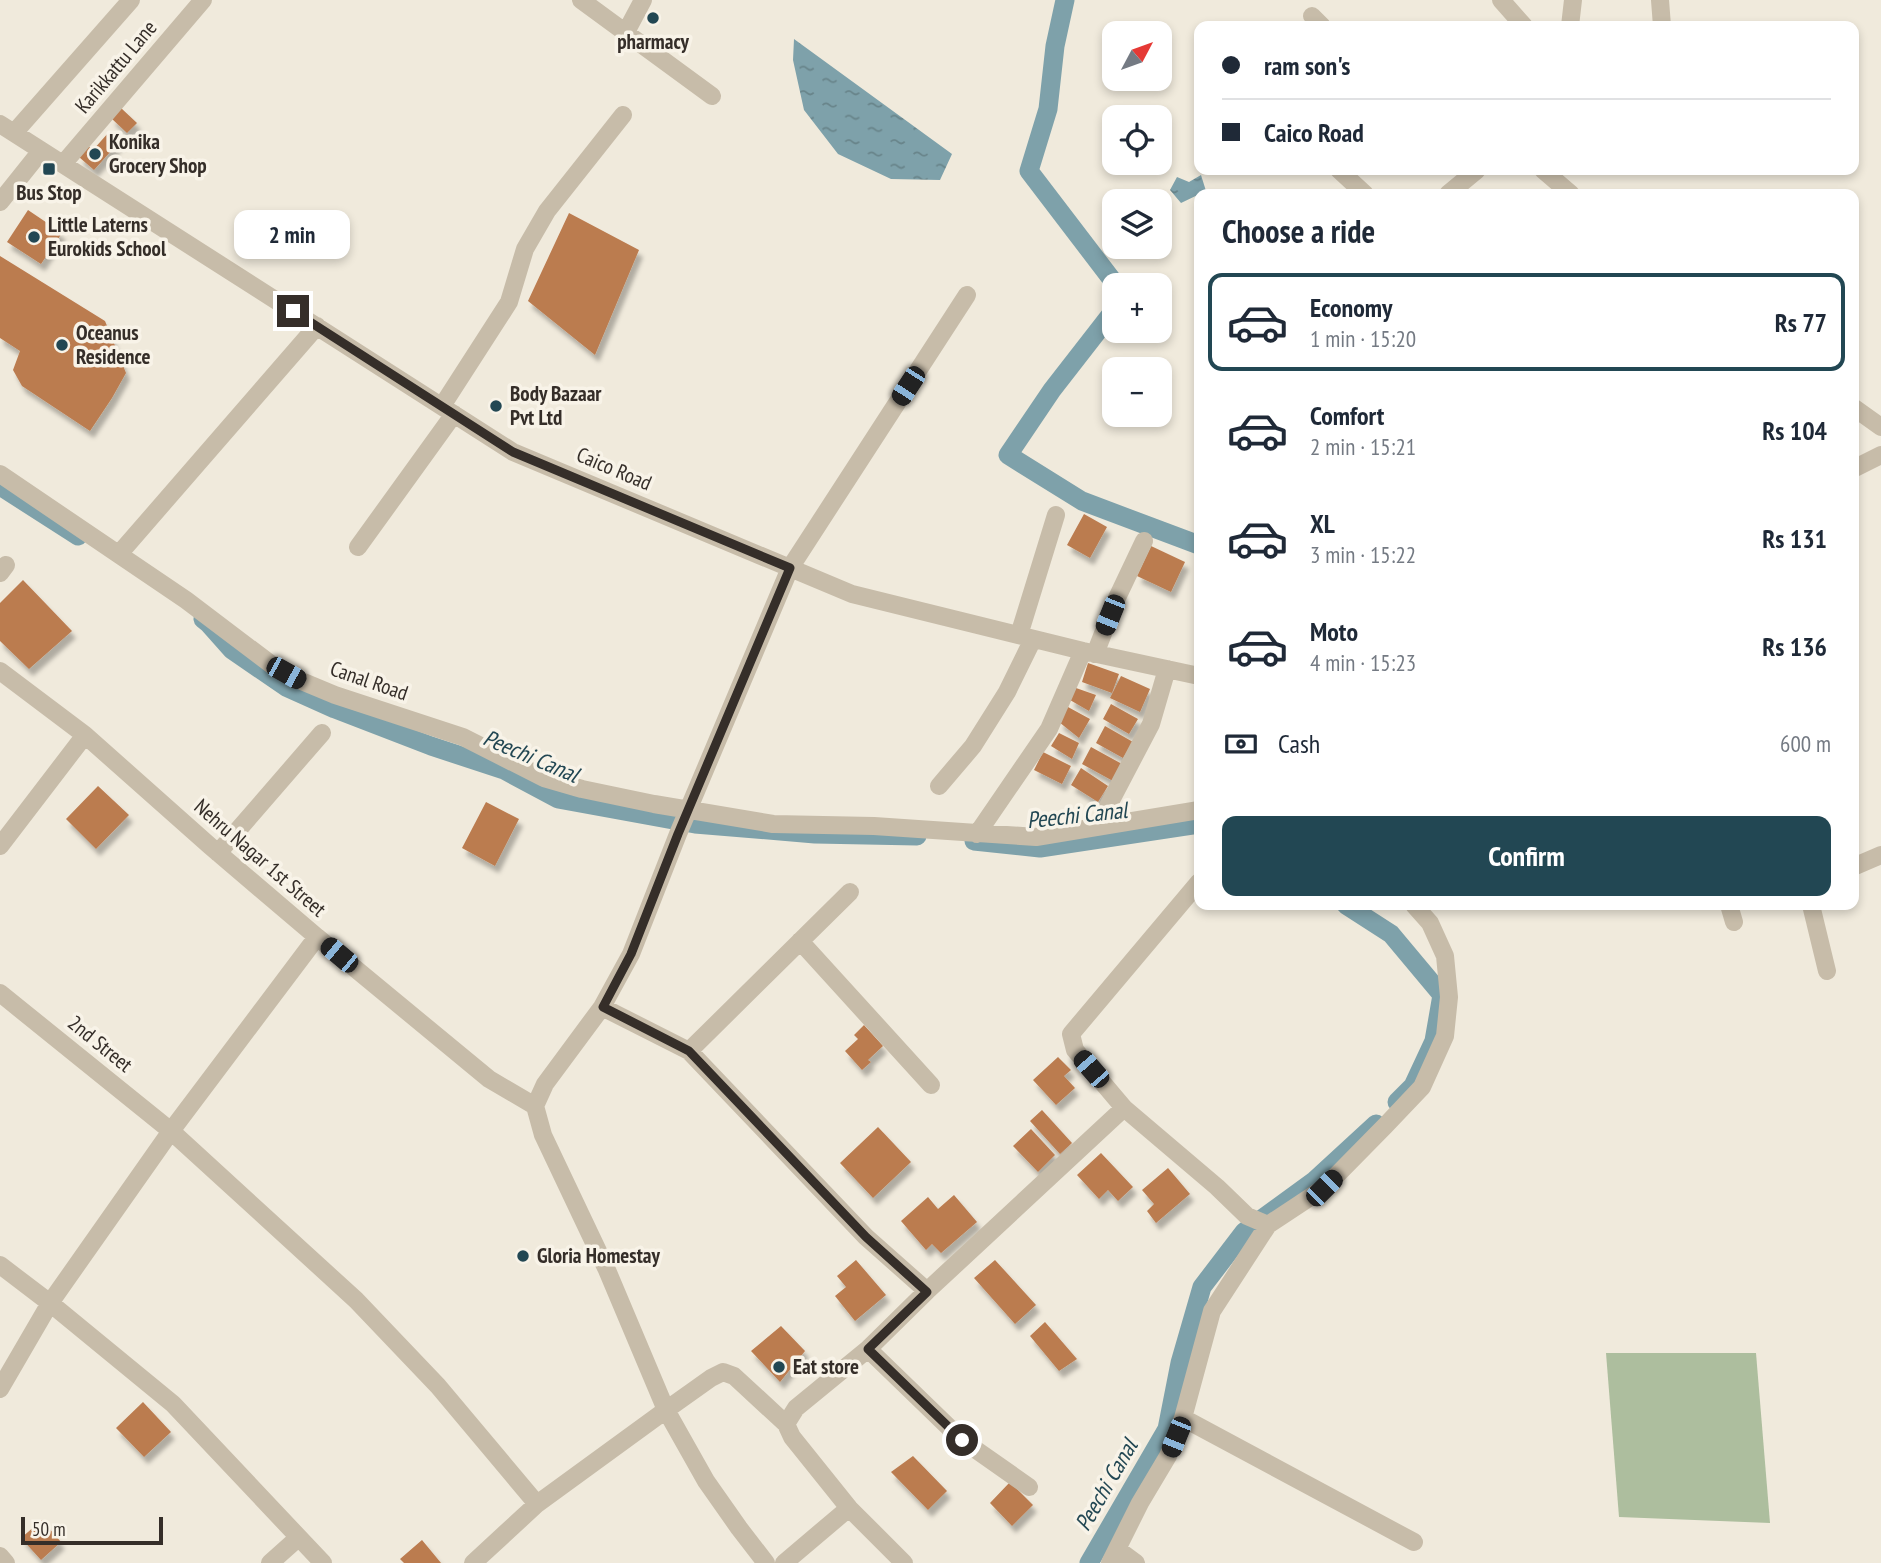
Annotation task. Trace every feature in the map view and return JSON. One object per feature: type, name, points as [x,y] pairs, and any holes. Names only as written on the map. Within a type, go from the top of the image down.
[{"type":"street","points":[[7,128],[131,0]]},
{"type":"street","name":"Karikkattu Lane","points":[[63,164],[204,0]]},
{"type":"street","points":[[581,0],[712,96]]},
{"type":"street","points":[[626,32],[643,0]]},
{"type":"street","points":[[1501,0],[1520,21]]},
{"type":"street","points":[[1571,21],[1573,0]]},
{"type":"street","points":[[1660,0],[1662,21]]},
{"type":"street","points":[[358,547],[448,410],[509,302],[525,250],[547,211],[623,115]]},
{"type":"street","name":"Caico Road","points":[[7,128],[513,452],[852,594],[1089,653],[1194,675]]},
{"type":"street","points":[[0,202],[41,151]]},
{"type":"street","points":[[1344,175],[1360,189]]},
{"type":"street","points":[[1454,189],[1471,175]]},
{"type":"street","points":[[1549,175],[1565,189]]},
{"type":"street","points":[[766,1563],[706,1481],[666,1410],[607,1270],[543,1135],[535,1106],[545,1084],[603,1007],[631,954],[678,834],[790,568],[967,295]]},
{"type":"street","points":[[119,554],[317,326]]},
{"type":"street","points":[[1859,411],[1881,427]]},
{"type":"street","points":[[1859,466],[1881,455]]},
{"type":"street","name":"Canal Road","points":[[0,474],[215,621],[272,665],[299,680],[335,695],[463,737],[544,778],[582,789],[688,813],[773,824],[1036,837],[1194,811]]},
{"type":"street","points":[[939,786],[973,746],[1007,692],[1026,637],[1056,515]]},
{"type":"street","points":[[977,834],[1049,729],[1144,541]]},
{"type":"street","points":[[1097,827],[1151,724],[1167,669]]},
{"type":"street","name":"Nehru Nagar 1st Street","points":[[0,671],[85,735],[317,937],[171,1131],[50,1303],[0,1389]]},
{"type":"street","points":[[218,853],[322,733]]},
{"type":"street","points":[[0,846],[85,735]]},
{"type":"street","points":[[1859,864],[1881,855]]},
{"type":"street","points":[[1194,888],[1072,1034],[1075,1050],[1124,1108],[1247,1216],[1268,1224]]},
{"type":"street","points":[[689,1051],[850,892]]},
{"type":"street","points":[[1136,1563],[1114,1556],[1140,1503],[1168,1456],[1183,1418],[1213,1311],[1268,1224],[1324,1188],[1422,1087],[1445,1036],[1449,997],[1445,956],[1430,923],[1418,910]]},
{"type":"street","points":[[1812,910],[1827,971]]},
{"type":"street","points":[[317,937],[489,1079],[535,1106]]},
{"type":"street","points":[[800,942],[931,1085]]},
{"type":"street","name":"2nd Street","points":[[0,993],[171,1131],[356,1300],[438,1386],[537,1503]]},
{"type":"street","points":[[603,1007],[689,1051],[866,1237],[927,1292]]},
{"type":"street","points":[[786,1424],[796,1408],[868,1349],[1124,1108]]},
{"type":"street","points":[[0,1265],[173,1404],[323,1563]]},
{"type":"street","points":[[868,1349],[962,1440],[1030,1487]]},
{"type":"street","points":[[473,1563],[537,1503],[723,1372],[733,1376],[786,1424],[792,1437],[849,1508],[904,1563]]},
{"type":"street","points":[[1183,1418],[1414,1542]]},
{"type":"street","points":[[784,1563],[849,1508]]},
{"type":"street","points":[[270,1563],[298,1538]]},
{"type":"street","points":[[0,1556],[6,1563]]},
{"type":"green space","points":[[1606,1353],[1756,1353],[1770,1523],[1619,1517]]},
{"type":"water","points":[[794,39],[952,154],[940,180],[891,179],[838,154],[804,110],[793,60]]},
{"type":"water","points":[[1201,175],[1205,189],[1194,189],[1194,197],[1181,203],[1171,189],[1177,177],[1189,182]]},
{"type":"building","points":[[121,108],[137,123],[127,133],[111,118]]},
{"type":"building","name":"Konika Grocery Shop","points":[[109,132],[120,141],[94,170],[79,157],[88,146],[93,150]]},
{"type":"building","name":"Little Laterns Eurokids School","points":[[28,210],[62,233],[41,264],[7,242]]},
{"type":"building","points":[[569,213],[639,250],[595,355],[528,301]]},
{"type":"building","name":"Oceanus Residence","points":[[0,256],[105,321],[126,373],[90,431],[22,386],[13,370],[20,351],[0,338]]},
{"type":"building","points":[[1084,514],[1107,527],[1090,558],[1067,545]]},
{"type":"building","points":[[1151,546],[1185,562],[1171,592],[1137,576]]},
{"type":"building","points":[[23,580],[72,631],[29,669],[0,641],[0,603]]},
{"type":"building","points":[[1088,663],[1119,674],[1112,693],[1082,682]]},
{"type":"building","points":[[1121,676],[1150,689],[1140,712],[1110,698]]},
{"type":"building","points":[[1076,688],[1096,695],[1089,711],[1070,700]]},
{"type":"building","points":[[1111,704],[1138,719],[1129,734],[1103,719]]},
{"type":"building","points":[[1068,707],[1090,719],[1079,738],[1059,722]]},
{"type":"building","points":[[1105,726],[1133,742],[1123,758],[1096,743]]},
{"type":"building","points":[[1059,733],[1079,743],[1072,759],[1051,746]]},
{"type":"building","points":[[1091,747],[1122,764],[1113,781],[1082,764]]},
{"type":"building","points":[[1043,752],[1071,766],[1062,784],[1034,770]]},
{"type":"building","points":[[1081,768],[1108,786],[1098,802],[1071,785]]},
{"type":"building","points":[[98,786],[129,815],[96,849],[66,819]]},
{"type":"building","points":[[486,802],[519,819],[495,866],[462,848]]},
{"type":"building","points":[[864,1025],[883,1046],[862,1070],[845,1051],[858,1039],[854,1035]]},
{"type":"building","points":[[1058,1057],[1071,1070],[1064,1076],[1075,1088],[1056,1105],[1033,1080]]},
{"type":"building","points":[[1042,1110],[1072,1143],[1060,1154],[1030,1121]]},
{"type":"building","points":[[878,1127],[911,1162],[873,1198],[840,1163]]},
{"type":"building","points":[[1031,1129],[1055,1155],[1038,1172],[1013,1146]]},
{"type":"building","points":[[1101,1153],[1133,1187],[1118,1201],[1108,1190],[1099,1199],[1077,1175]]},
{"type":"building","points":[[1168,1168],[1190,1194],[1156,1223],[1147,1211],[1154,1204],[1142,1190]]},
{"type":"building","points":[[954,1195],[977,1222],[941,1253],[932,1244],[926,1250],[901,1221],[928,1197],[938,1209]]},
{"type":"building","points":[[856,1260],[886,1295],[855,1321],[835,1296],[846,1287],[837,1276]]},
{"type":"building","points":[[995,1260],[1036,1305],[1015,1324],[974,1278]]},
{"type":"building","points":[[1045,1322],[1077,1359],[1059,1371],[1030,1336]]},
{"type":"building","name":"Eat store","points":[[781,1326],[805,1351],[780,1382],[751,1351]]},
{"type":"building","points":[[143,1402],[171,1432],[144,1457],[116,1428]]},
{"type":"building","points":[[913,1456],[947,1491],[928,1510],[891,1472]]},
{"type":"building","points":[[1010,1482],[1033,1505],[1012,1526],[990,1503]]},
{"type":"building","points":[[42,1520],[61,1542],[41,1560],[21,1538]]},
{"type":"building","points":[[422,1540],[441,1563],[404,1563],[400,1559]]},
{"type":"waterway","points":[[1065,0],[1055,46],[1048,109],[1029,171],[1107,273]]},
{"type":"waterway","points":[[1102,326],[1052,390],[1008,455],[1082,501],[1194,543]]},
{"type":"waterway","name":"Peechi Canal","points":[[0,486],[78,536]]},
{"type":"waterway","name":"Peechi Canal","points":[[203,619],[232,650],[286,687],[431,746],[504,770],[558,799],[695,824],[815,834],[917,836]]},
{"type":"waterway","name":"Peechi Canal","points":[[974,841],[1040,848],[1194,825]]},
{"type":"waterway","name":"Peechi Canal","points":[[1354,910],[1391,934],[1442,995],[1434,1041],[1413,1086],[1397,1102]]},
{"type":"waterway","name":"Peechi Canal","points":[[1089,1563],[1167,1429],[1180,1363],[1202,1287],[1244,1232],[1314,1181],[1376,1124]]},
{"type":"place","name":"pharmacy","points":[[653,18]]},
{"type":"place","name":"Konika Grocery Shop","points":[[95,154]]},
{"type":"place","name":"Bus Stop","points":[[49,169]]},
{"type":"place","name":"Little Laterns Eurokids School","points":[[34,237]]},
{"type":"place","name":"Oceanus Residence","points":[[62,345]]},
{"type":"place","name":"Body Bazaar Pvt Ltd","points":[[496,406]]},
{"type":"place","name":"Gloria Homestay","points":[[523,1256]]},
{"type":"place","name":"Eat store","points":[[779,1367]]},
{"type":"route","points":[[293,311],[513,452],[790,568],[678,834],[631,954],[603,1007],[689,1051],[866,1237],[927,1292],[868,1349],[962,1440]]}]
